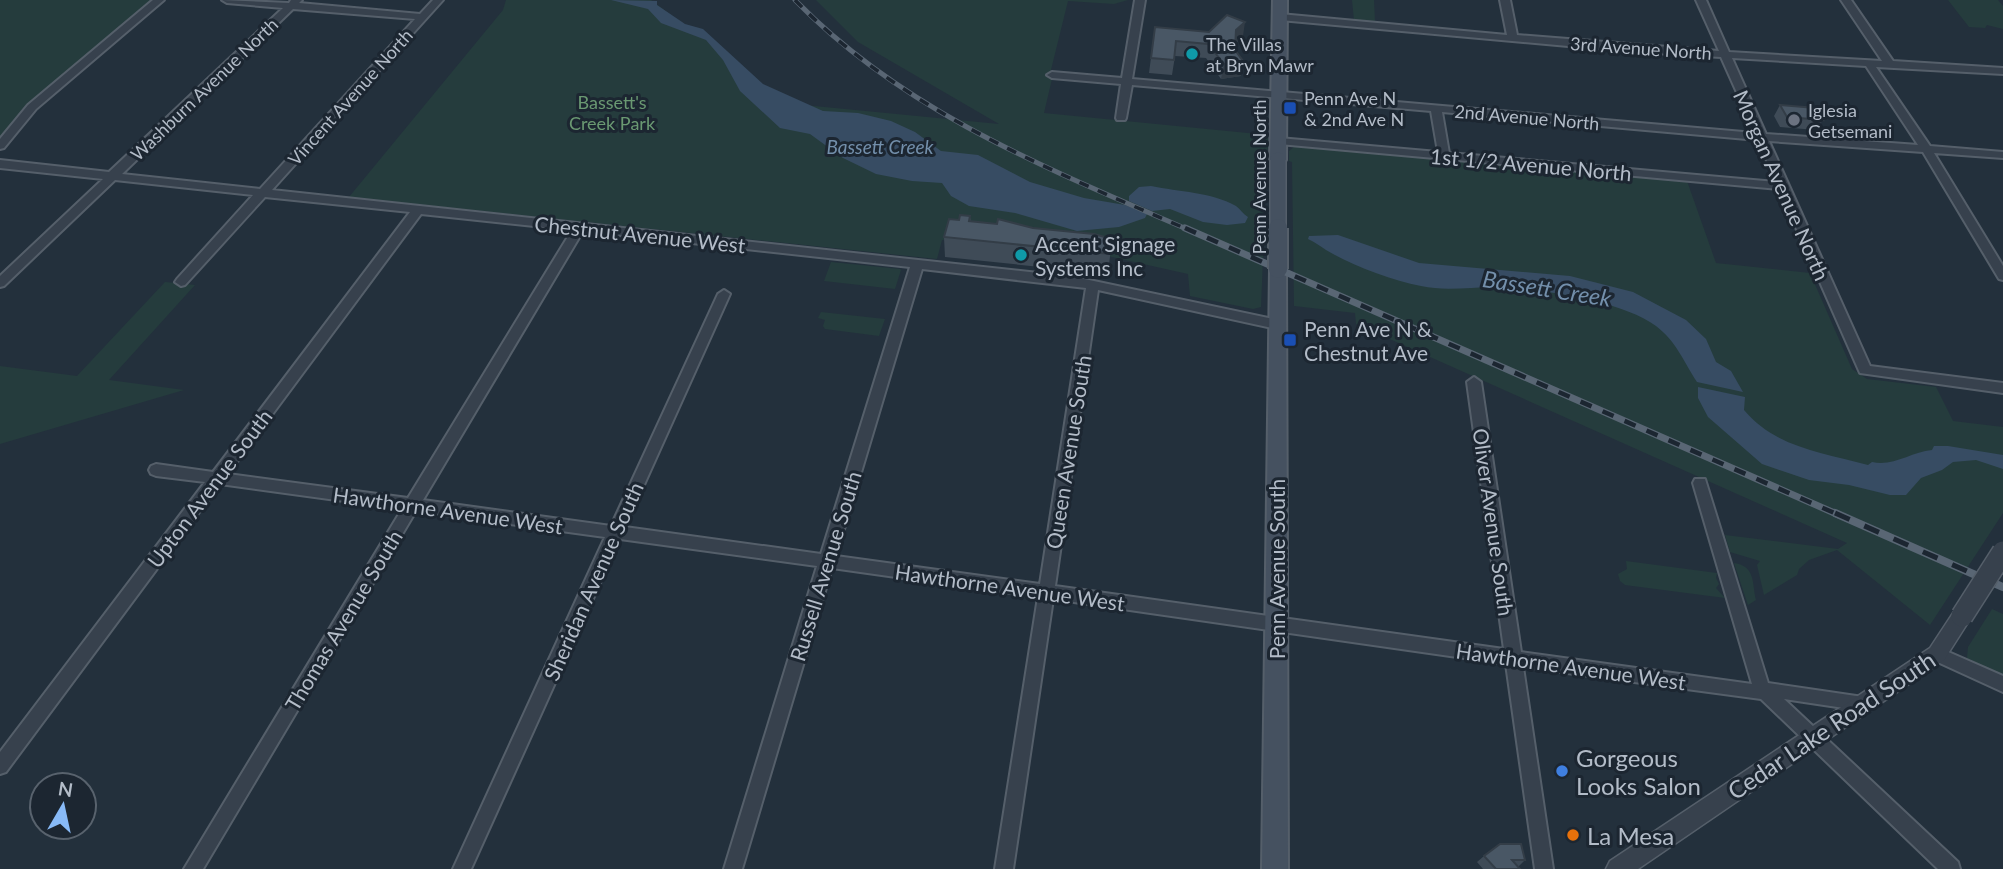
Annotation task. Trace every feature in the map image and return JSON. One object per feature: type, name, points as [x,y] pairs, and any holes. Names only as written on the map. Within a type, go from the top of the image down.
[{"type":"main road","name":"Penn Avenue North","points":[[1278,270],[1280,0]]},
{"type":"main road","name":"Penn Avenue South","points":[[1275,869],[1278,270]]},
{"type":"street","points":[[0,146],[32,107],[159,0]]},
{"type":"street","points":[[227,0],[294,3],[422,17]]},
{"type":"street","name":"Vincent Avenue North","points":[[181,282],[438,0]]},
{"type":"street","points":[[1121,118],[1140,0]]},
{"type":"street","points":[[1505,0],[1513,38]]},
{"type":"street","name":"Morgan Avenue North","points":[[1701,0],[1865,370],[2003,388]]},
{"type":"street","points":[[1846,0],[1889,65]]},
{"type":"street","name":"Washburn Avenue North","points":[[0,283],[294,3]]},
{"type":"street","name":"3rd Avenue North","points":[[1280,17],[1723,54],[2003,71]]},
{"type":"street","points":[[1869,64],[1926,149],[2003,276]]},
{"type":"street","name":"2nd Avenue North","points":[[1052,75],[1436,110],[2003,155]]},
{"type":"street","points":[[1436,110],[1444,157]]},
{"type":"street","name":"1st 1/2 Avenue North","points":[[1279,141],[1783,186]]},
{"type":"street","name":"Chestnut Avenue West","points":[[0,164],[1093,285],[1277,317]]},
{"type":"street","name":"Upton Avenue South","points":[[0,766],[417,211]]},
{"type":"street","name":"Thomas Avenue South","points":[[193,869],[579,228]]},
{"type":"street","name":"Russell Avenue South","points":[[733,869],[917,264]]},
{"type":"street","name":"Queen Avenue South","points":[[1004,869],[1093,285]]},
{"type":"street","name":"Sheridan Avenue South","points":[[462,869],[724,294]]},
{"type":"street","name":"Oliver Avenue South","points":[[1474,382],[1544,869]]},
{"type":"street","name":"Hawthorne Avenue West","points":[[156,470],[827,561],[1514,659],[1864,702]]},
{"type":"street","points":[[1700,483],[1757,678],[1764,691],[1951,869]]},
{"type":"street","name":"Cedar Lake Road South","points":[[1618,869],[1937,654],[2003,551]]},
{"type":"street","points":[[1937,654],[2003,684]]},
{"type":"green space","points":[[0,0],[152,0],[31,101],[0,139]]},
{"type":"green space","name":"Bassett's Creek Park","points":[[506,0],[651,0],[688,28],[702,29],[765,89],[804,105],[999,124],[858,42],[816,0],[1128,0],[1114,4],[1068,1],[1049,78],[1052,79],[1044,113],[1268,135],[1261,307],[1253,309],[1190,296],[1188,274],[1094,253],[1034,247],[998,237],[995,242],[973,237],[942,240],[937,259],[349,197],[503,10]]},
{"type":"green space","points":[[1352,0],[1374,0],[1375,22],[1354,20]]},
{"type":"green space","points":[[1948,0],[1998,0],[2003,6],[2003,29],[1987,25],[1985,28],[1969,27]]},
{"type":"green space","points":[[1295,146],[1687,181],[1716,263],[1810,273],[1852,369],[1867,379],[1936,387],[1953,421],[2003,427],[2003,513],[1930,625],[1837,550],[1809,560],[1799,569],[1797,575],[1764,595],[1757,565],[1760,561],[1730,552],[1725,535],[1838,549],[1847,543],[1356,324],[1355,313],[1294,306],[1292,162],[1289,161],[1289,151]]},
{"type":"green space","points":[[831,262],[901,270],[895,289],[824,281]]},
{"type":"green space","points":[[165,282],[195,285],[109,380],[184,390],[0,444],[0,366],[77,376]]},
{"type":"green space","points":[[821,312],[885,319],[879,336],[825,329],[825,320],[818,318]]},
{"type":"green space","points":[[1626,561],[1717,573],[1719,584],[1716,588],[1725,598],[1625,585],[1618,574],[1627,569]]},
{"type":"green space","points":[[1734,563],[1746,568],[1752,577],[1756,600],[1748,605]]},
{"type":"green space","points":[[1992,609],[2003,614],[2003,676],[1967,658],[1968,647]]},
{"type":"water","name":"Bassett Creek","points":[[611,0],[657,1],[657,5],[685,24],[703,29],[763,84],[823,111],[858,113],[891,121],[915,132],[941,151],[978,155],[1030,182],[1084,198],[1125,205],[1147,214],[1145,218],[1119,227],[1077,231],[1015,213],[969,206],[951,196],[942,183],[876,174],[843,158],[810,134],[780,128],[740,91],[723,60],[706,40],[661,23],[648,9]]},
{"type":"water","points":[[1151,186],[1226,201],[1248,217],[1245,223],[1227,225],[1203,222],[1170,209],[1152,211],[1129,201],[1129,196],[1139,187]]},
{"type":"water","points":[[1338,235],[1419,263],[1570,276],[1633,292],[1686,320],[1706,339],[1716,362],[1731,371],[1743,392],[1697,382],[1663,332],[1623,309],[1582,298],[1539,291],[1501,287],[1451,289],[1421,286],[1360,267],[1308,239],[1309,236]]},
{"type":"water","points":[[1698,387],[1745,397],[1744,410],[1770,433],[1817,452],[1868,465],[1872,462],[1895,461],[1932,450],[1934,446],[1948,446],[2003,455],[2003,469],[1976,460],[1953,462],[1942,470],[1921,478],[1906,495],[1890,495],[1849,485],[1809,480],[1762,464],[1708,417],[1698,398]]},
{"type":"building","points":[[1227,15],[1245,22],[1236,30],[1235,50],[1243,61],[1224,64],[1208,44],[1176,41],[1174,60],[1151,58],[1155,27],[1209,32]]},
{"type":"building","points":[[1780,105],[1816,108],[1823,120],[1787,117]]},
{"type":"building","points":[[960,215],[970,216],[969,221],[997,224],[998,219],[1033,228],[1094,234],[1112,239],[1110,254],[944,237],[949,219],[959,220]]},
{"type":"building","points":[[1500,844],[1521,844],[1525,860],[1512,860],[1520,869],[1496,869],[1484,856]]},
{"type":"railway","points":[[795,0],[837,40],[930,106],[1031,160],[1189,230]]},
{"type":"railway","points":[[1185,228],[1839,515]]},
{"type":"railway","points":[[1835,513],[2003,587]]},
{"type":"place","name":"The Villas at Bryn Mawr","points":[[1192,54]]},
{"type":"place","name":"Penn Ave N & 2nd Ave N","points":[[1290,108]]},
{"type":"place","name":"Iglesia Getsemani","points":[[1794,120]]},
{"type":"place","name":"Accent Signage Systems Inc","points":[[1021,255]]},
{"type":"place","name":"Penn Ave N & Chestnut Ave","points":[[1290,340]]},
{"type":"place","name":"Gorgeous Looks Salon","points":[[1562,771]]},
{"type":"place","name":"La Mesa","points":[[1573,835]]}]
